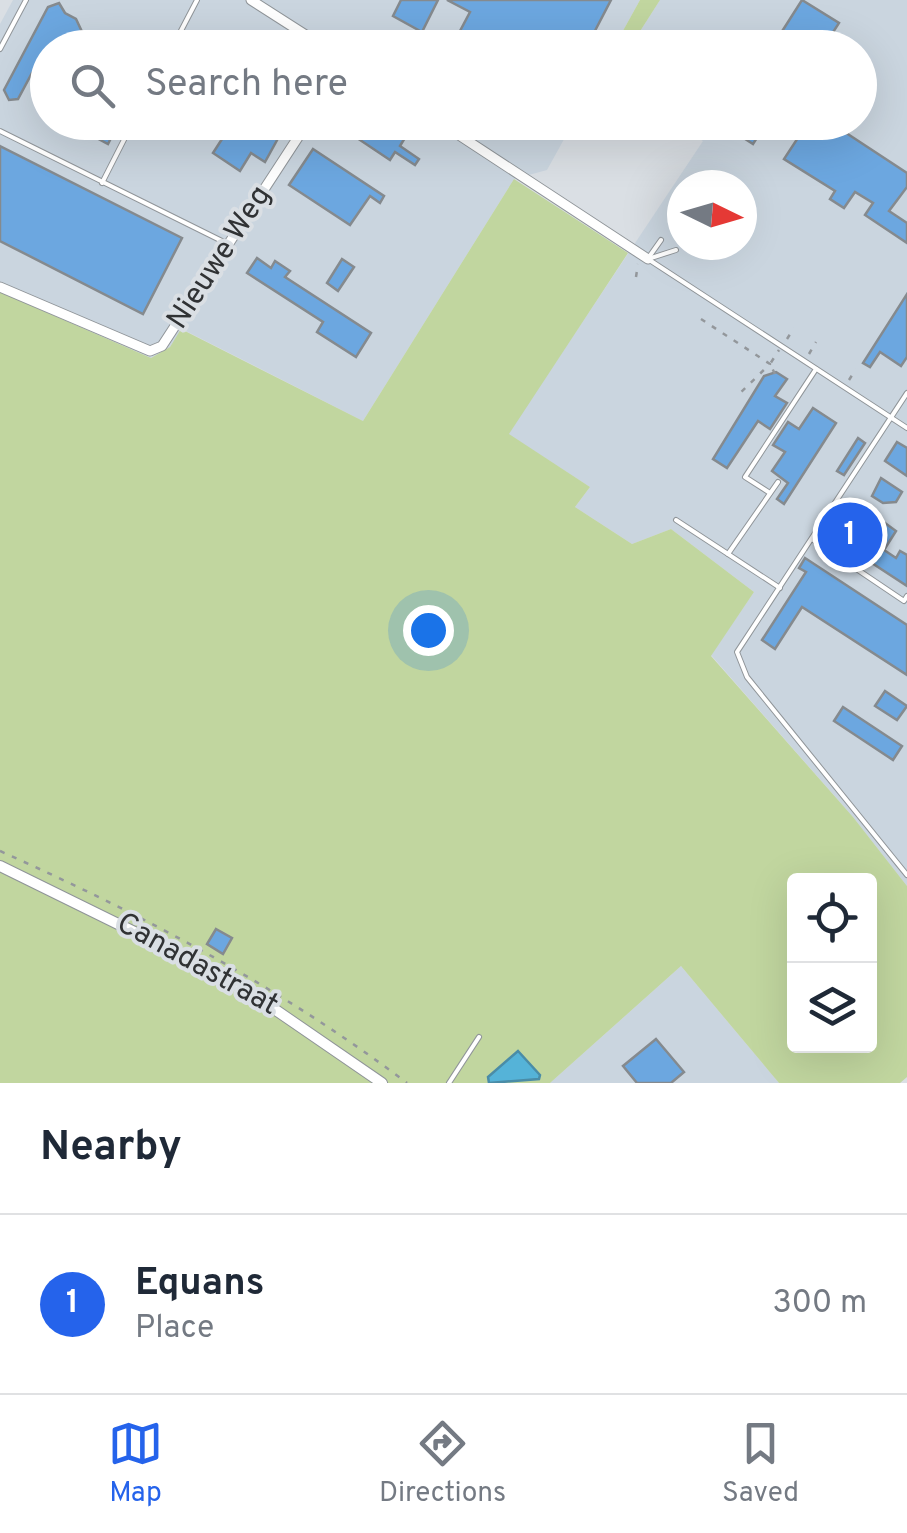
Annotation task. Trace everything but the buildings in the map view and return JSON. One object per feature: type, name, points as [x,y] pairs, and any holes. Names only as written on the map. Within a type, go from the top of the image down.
[{"type":"street","points":[[251,0],[298,30]]},
{"type":"street","name":"Nieuwe Weg","points":[[0,287],[150,351],[162,346],[296,140]]},
{"type":"street","points":[[467,140],[648,259]]},
{"type":"street","name":"Canadastraat","points":[[0,866],[232,980],[382,1083]]},
{"type":"lane","points":[[0,50],[26,0]]},
{"type":"lane","points":[[181,30],[197,0]]},
{"type":"lane","points":[[0,130],[228,244]]},
{"type":"lane","points":[[102,183],[125,140]]},
{"type":"lane","points":[[648,259],[660,240]]},
{"type":"lane","points":[[648,259],[667,253]]},
{"type":"lane","points":[[648,259],[907,428]]},
{"type":"lane","points":[[770,493],[746,477],[816,368]]},
{"type":"lane","points":[[907,392],[737,652],[740,667],[907,875]]},
{"type":"lane","points":[[728,554],[778,482]]},
{"type":"lane","points":[[676,520],[780,588]]},
{"type":"lane","points":[[812,539],[904,601],[907,596]]},
{"type":"lane","points":[[448,1083],[478,1037]]},
{"type":"path","points":[[701,319],[770,364],[737,396]]},
{"type":"path","points":[[802,360],[816,342]]},
{"type":"path","points":[[844,387],[856,369]]},
{"type":"shaded area","points":[[13,0],[640,0],[623,30],[30,30],[30,140],[564,140],[547,170],[514,179],[363,421],[182,329],[170,347],[151,358],[0,292],[0,24]]},
{"type":"shaded area","points":[[660,0],[907,0],[907,886],[853,817],[711,655],[754,592],[671,529],[632,544],[575,507],[590,487],[508,434],[667,195],[667,260],[757,260],[757,170],[684,170],[701,140],[877,140],[877,30],[641,30]]},
{"type":"shaded area","points":[[681,966],[779,1083],[550,1083]]},
{"type":"green space","points":[[640,0],[660,0],[641,30],[623,30]]},
{"type":"green space","points":[[514,179],[628,253],[509,434],[590,487],[575,507],[632,544],[671,529],[754,592],[711,656],[853,817],[907,886],[907,1077],[900,1083],[779,1083],[681,966],[550,1083],[0,1083],[0,292],[151,358],[170,347],[181,329],[363,421]]},
{"type":"water","points":[[518,1051],[540,1075],[539,1079],[489,1083],[488,1077]]},
{"type":"place","name":"Equans","points":[[850,535]]}]
